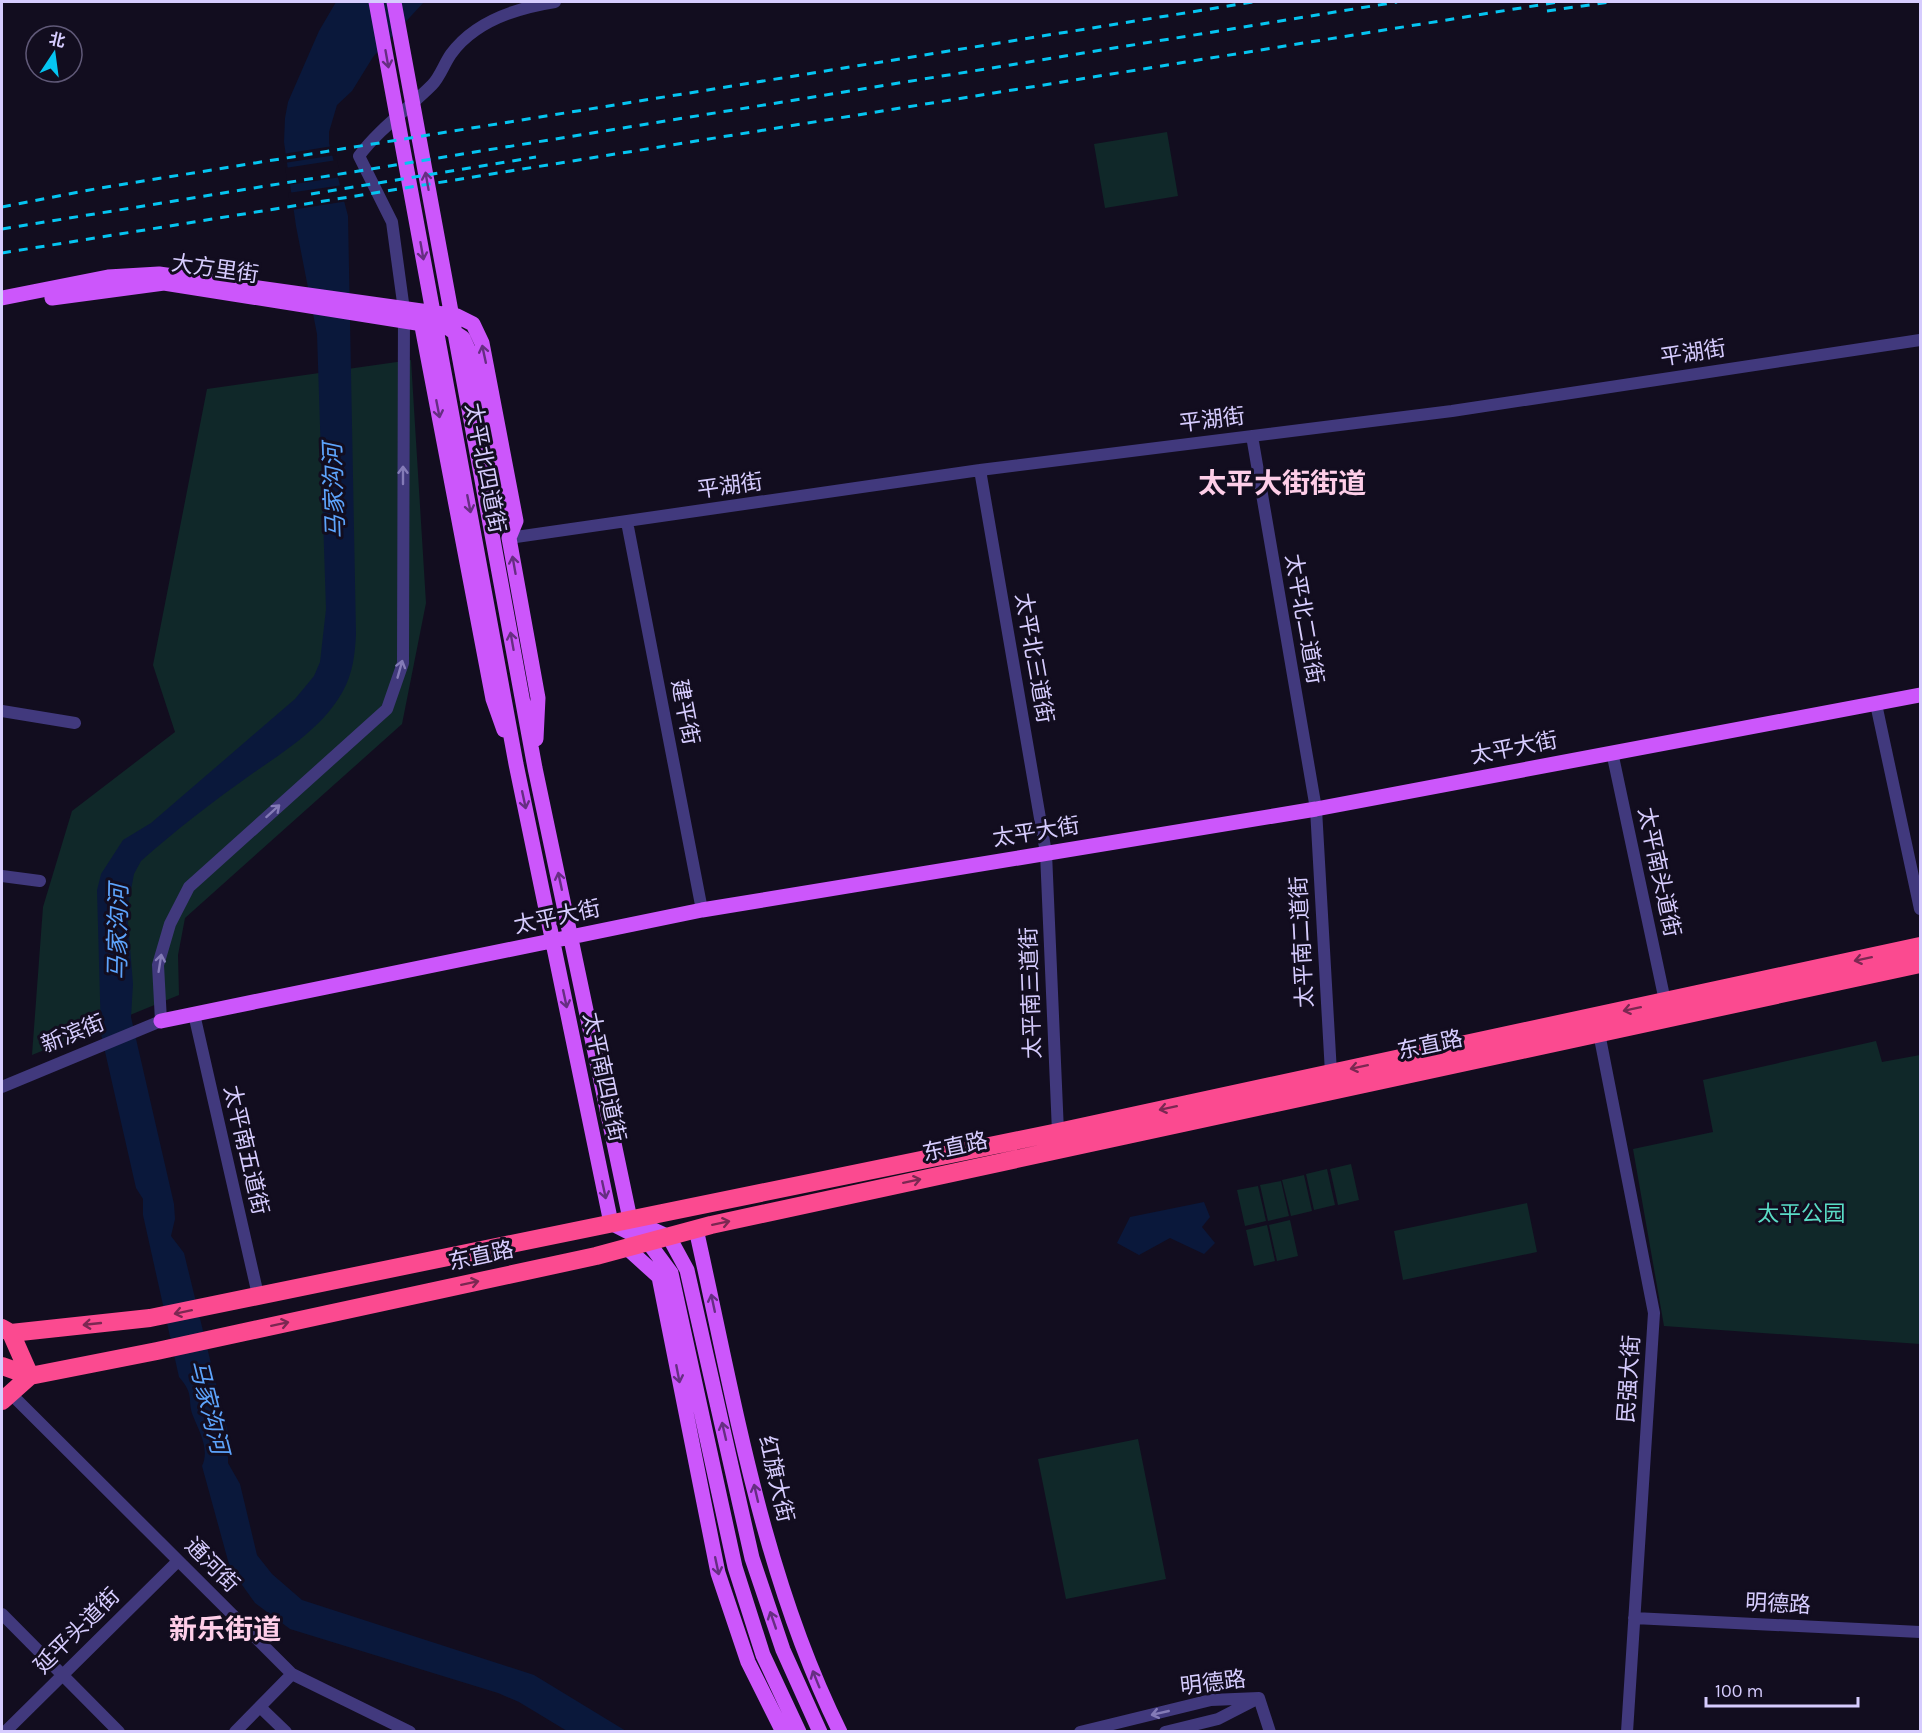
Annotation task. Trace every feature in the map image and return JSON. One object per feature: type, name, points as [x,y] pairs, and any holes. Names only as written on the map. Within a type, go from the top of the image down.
[{"type":"highway","name":"东直路","points":[[5,1335],[150,1318],[216,1305],[1058,1132],[1920,946]]},
{"type":"highway","name":"东直路","points":[[30,1376],[158,1351],[627,1248],[696,1229],[1920,964]]},
{"type":"highway","points":[[5,1335],[30,1376]]},
{"type":"highway","points":[[2,1366],[30,1376]]},
{"type":"highway","points":[[6,1397],[30,1376]]},
{"type":"main road","name":"太平北四道街","points":[[376,2],[516,764],[553,941]]},
{"type":"main road","name":"太平北四道街","points":[[394,2],[535,768],[572,938]]},
{"type":"main road","name":"大方里街","points":[[2,298],[108,277],[150,273],[421,317],[462,317],[472,324],[480,335],[516,521],[509,538],[538,698],[535,768]]},
{"type":"main road","name":"大方里街","points":[[2,308],[109,289],[164,283],[277,295]]},
{"type":"main road","points":[[421,317],[493,699],[516,764]]},
{"type":"main road","name":"太平大街","points":[[161,1021],[702,910],[1316,809],[1920,695]]},
{"type":"main road","name":"太平南四道街","points":[[572,938],[630,1219]]},
{"type":"main road","name":"太平南四道街","points":[[553,941],[611,1223]]},
{"type":"main road","points":[[630,1219],[669,1237]]},
{"type":"main road","points":[[611,1223],[648,1242],[671,1273],[735,1567],[764,1654],[799,1731]]},
{"type":"main road","name":"红旗大街","points":[[696,1229],[772,1560],[799,1638],[840,1731]]},
{"type":"main road","name":"红旗大街","points":[[669,1237],[687,1270],[752,1558],[783,1650],[820,1731]]},
{"type":"main road","points":[[627,1248],[659,1277],[718,1573],[748,1662],[783,1731]]},
{"type":"street","points":[[161,1021],[158,965],[170,924],[189,887],[387,709],[403,663],[404,314],[392,222],[359,156],[370,142],[433,84],[451,53],[478,27],[525,6],[555,2]]},
{"type":"street","name":"平湖街","points":[[509,538],[980,470],[1464,409],[1920,340]]},
{"type":"street","name":"太平北二道街","points":[[1252,436],[1316,809]]},
{"type":"street","name":"太平北三道街","points":[[980,470],[1047,853]]},
{"type":"street","name":"建平街","points":[[627,522],[702,910]]},
{"type":"street","points":[[1876,704],[1920,909]]},
{"type":"street","points":[[2,711],[75,723]]},
{"type":"street","name":"太平南头道街","points":[[1612,752],[1665,1001]]},
{"type":"street","name":"太平南二道街","points":[[1316,809],[1331,1073]]},
{"type":"street","name":"太平南三道街","points":[[1047,853],[1058,1132]]},
{"type":"street","points":[[2,876],[40,881]]},
{"type":"street","name":"太平南五道街","points":[[194,1014],[258,1295]]},
{"type":"street","name":"新滨街","points":[[2,1087],[161,1021]]},
{"type":"street","name":"民强大街","points":[[1599,1033],[1654,1313],[1627,1731]]},
{"type":"street","name":"通河街","points":[[6,1397],[178,1561],[291,1674],[410,1731]]},
{"type":"street","name":"延平头道街","points":[[5,1731],[178,1561]]},
{"type":"street","points":[[2,1614],[119,1731]]},
{"type":"street","name":"明德路","points":[[1634,1618],[1920,1632]]},
{"type":"street","points":[[235,1731],[291,1674]]},
{"type":"street","points":[[1259,1698],[1270,1731]]},
{"type":"street","name":"明德路","points":[[1080,1731],[1211,1700],[1259,1698]]},
{"type":"street","name":"明德路","points":[[1165,1731],[1218,1719],[1259,1698]]},
{"type":"street","points":[[260,1707],[286,1731]]},
{"type":"green space","points":[[1167,132],[1178,196],[1105,208],[1094,144]]},
{"type":"green space","points":[[411,360],[426,603],[402,724],[185,918],[178,955],[179,995],[32,1055],[43,907],[72,811],[175,732],[153,665],[207,389]]},
{"type":"green space","name":"太平公园","points":[[1876,1041],[1882,1062],[1920,1055],[1920,1344],[1664,1326],[1633,1149],[1713,1132],[1703,1080]]},
{"type":"green space","points":[[1351,1164],[1359,1200],[1338,1205],[1330,1169]]},
{"type":"green space","points":[[1327,1169],[1335,1205],[1314,1210],[1306,1174]]},
{"type":"green space","points":[[1304,1175],[1312,1211],[1291,1216],[1282,1180]]},
{"type":"green space","points":[[1281,1181],[1289,1216],[1268,1221],[1260,1185]]},
{"type":"green space","points":[[1258,1186],[1266,1221],[1245,1226],[1237,1190]]},
{"type":"green space","points":[[1527,1203],[1537,1252],[1403,1280],[1394,1231]]},
{"type":"green space","points":[[1290,1220],[1298,1256],[1277,1261],[1269,1225]]},
{"type":"green space","points":[[1267,1225],[1275,1261],[1254,1266],[1246,1230]]},
{"type":"green space","points":[[1138,1439],[1166,1579],[1066,1599],[1038,1459]]},
{"type":"water","name":"马家沟河","points":[[336,2],[424,2],[373,57],[352,91],[337,105],[329,132],[329,143],[348,216],[356,634],[353,663],[343,691],[334,705],[313,728],[288,749],[208,806],[141,861],[134,874],[127,911],[133,984],[131,1017],[174,1204],[175,1219],[171,1236],[184,1253],[228,1433],[228,1463],[240,1484],[257,1555],[272,1574],[302,1600],[534,1675],[626,1731],[567,1731],[519,1702],[498,1693],[290,1629],[255,1603],[230,1568],[202,1466],[205,1453],[201,1434],[191,1410],[189,1393],[179,1377],[143,1215],[143,1199],[136,1188],[101,1034],[97,890],[101,874],[123,840],[151,823],[295,699],[314,676],[320,662],[326,609],[317,334],[296,226],[284,142],[288,102],[319,31]]},
{"type":"water","points":[[1204,1202],[1210,1217],[1202,1227],[1215,1243],[1204,1254],[1170,1238],[1139,1255],[1117,1243],[1130,1217]]},
{"type":"pier","points":[[333,146],[336,155],[284,163],[283,154]]},
{"type":"pier","points":[[337,160],[341,177],[288,185],[285,168]]},
{"type":"pier","points":[[343,185],[348,201],[291,210],[288,193]]},
{"type":"railway","points":[[2,207],[100,188],[1253,2]]},
{"type":"railway","points":[[2,229],[1397,2]]},
{"type":"railway","points":[[2,253],[1558,2]]},
{"type":"railway","points":[[1547,11],[1610,2]]},
{"type":"railway","points":[[311,194],[536,157]]},
{"type":"district","name":"太平大街街道","points":[[1282,483]]},
{"type":"district","name":"新乐街道","points":[[225,1629]]}]
